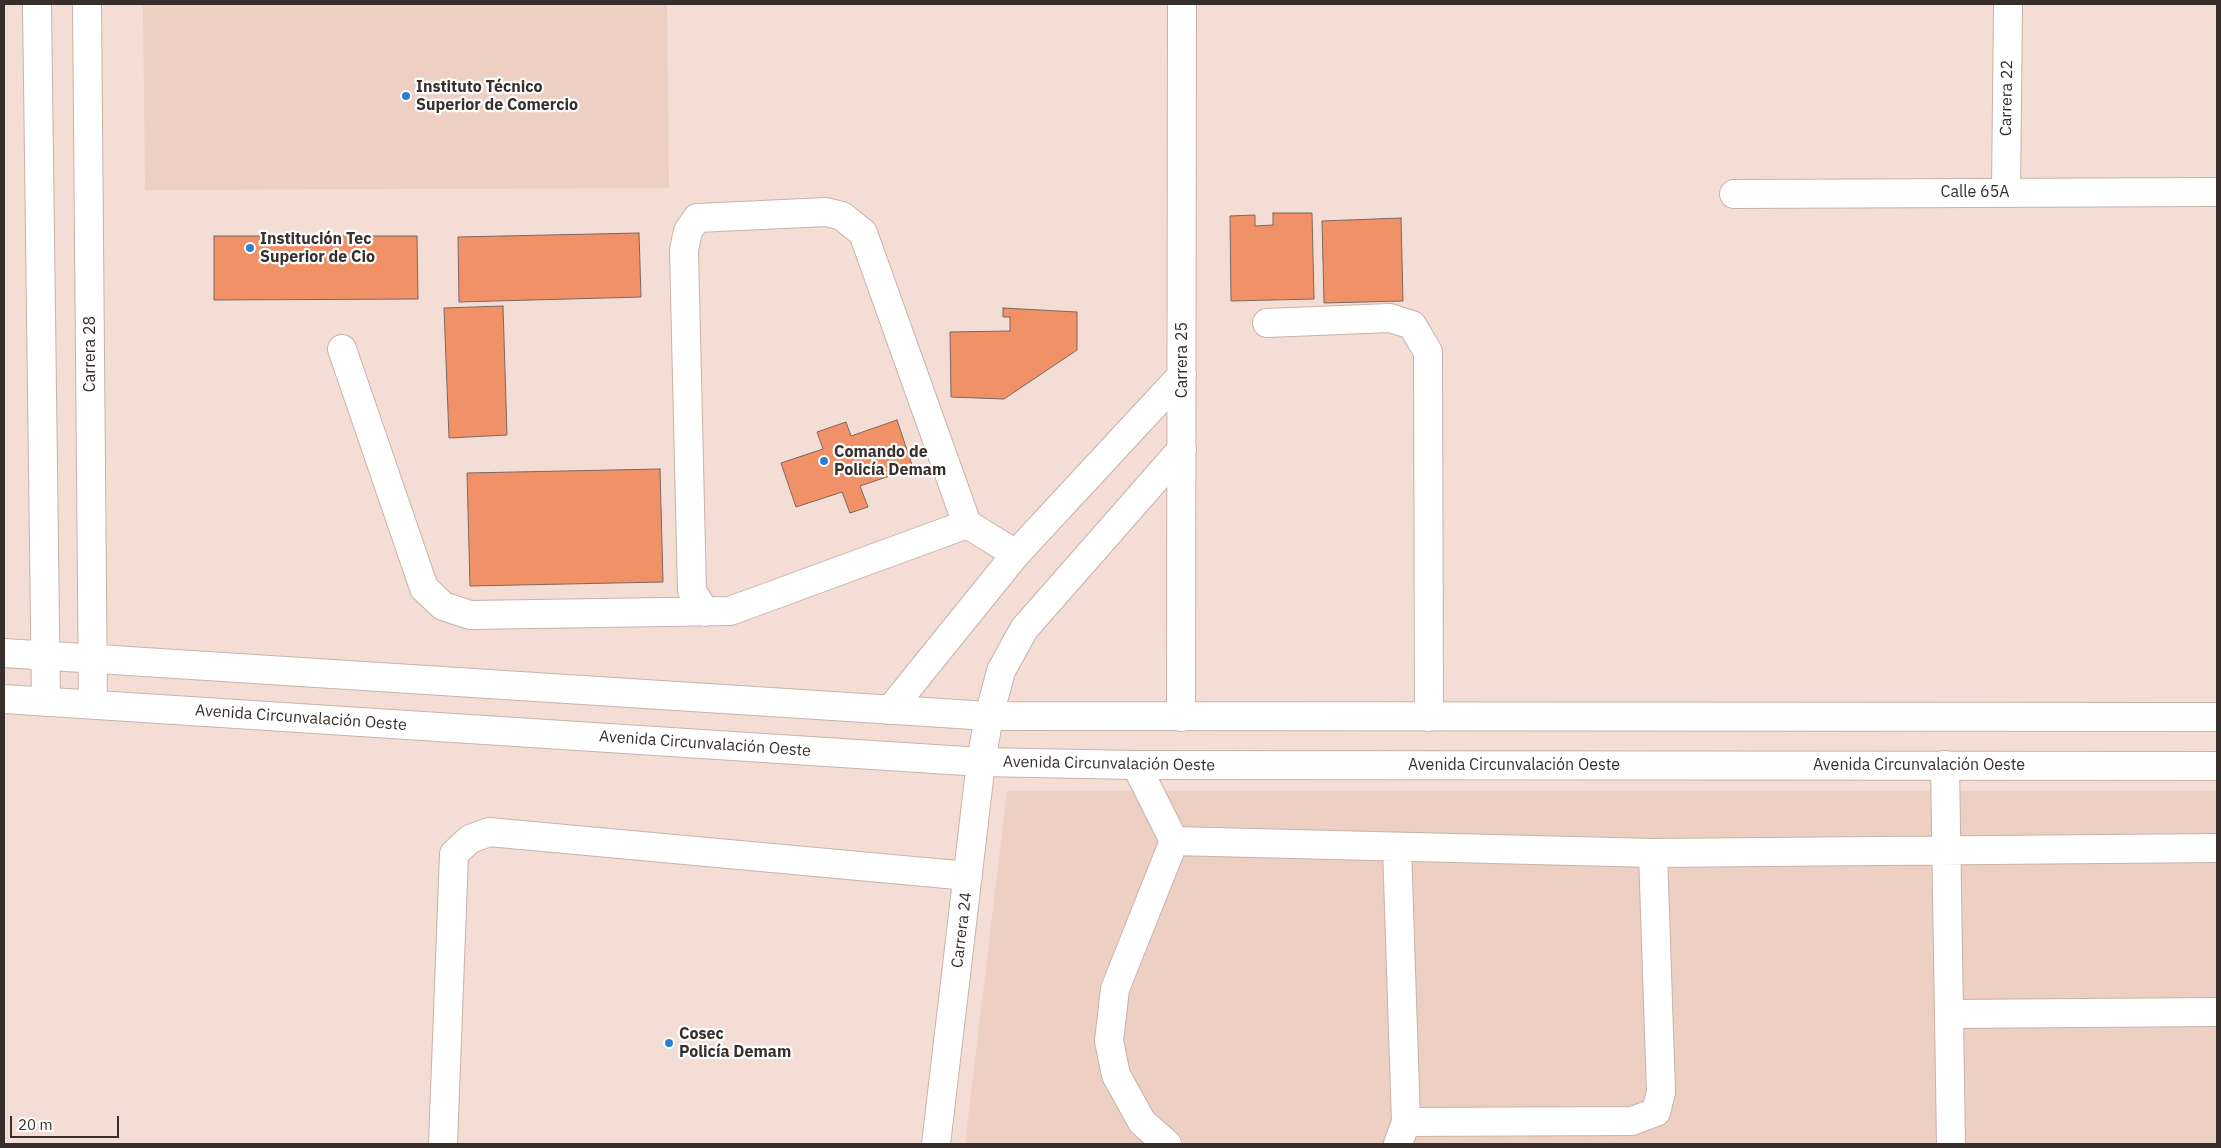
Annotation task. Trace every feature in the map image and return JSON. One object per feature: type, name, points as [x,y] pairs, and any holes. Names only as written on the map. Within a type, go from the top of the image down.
[{"type":"main road","points":[[37,4],[46,702]]},
{"type":"main road","name":"Carrera 28","points":[[88,4],[91,659],[93,705]]},
{"type":"main road","name":"Carrera 25","points":[[1181,717],[1182,4]]},
{"type":"main road","name":"Carrera 22","points":[[2006,192],[2008,4]]},
{"type":"main road","name":"Calle 65A","points":[[1734,194],[2217,192]]},
{"type":"main road","points":[[704,612],[692,591],[684,250],[688,231],[697,218],[826,212],[842,216],[863,233],[967,524],[1016,554]]},
{"type":"main road","points":[[1267,323],[1390,318],[1412,325],[1428,352],[1429,717]]},
{"type":"main road","points":[[342,349],[424,588],[443,606],[470,615],[730,611],[967,524]]},
{"type":"main road","points":[[890,710],[1016,554],[1182,375]]},
{"type":"main road","name":"Carrera 24","points":[[936,1144],[982,762],[989,716],[1001,671],[1024,629],[1182,449]]},
{"type":"main road","points":[[4,653],[989,716],[2217,717]]},
{"type":"main road","name":"Avenida Circunvalación Oeste","points":[[4,699],[982,762],[1136,765],[2217,766]]},
{"type":"main road","points":[[1136,765],[1174,841],[1115,989],[1109,1041],[1116,1075],[1142,1122],[1167,1144]]},
{"type":"main road","points":[[1945,765],[1951,1144]]},
{"type":"main road","points":[[443,1144],[454,854],[470,839],[489,832],[968,876]]},
{"type":"main road","points":[[1174,841],[1653,853],[2217,848]]},
{"type":"main road","points":[[1398,848],[1402,1133],[1632,1121],[1656,1112],[1661,1092],[1653,853]]},
{"type":"main road","points":[[1950,1014],[2217,1012]]},
{"type":"shaded area","name":"Instituto Técnico Superior de Comercio","points":[[143,4],[667,4],[669,188],[145,190]]},
{"type":"shaded area","points":[[1007,791],[2217,791],[2217,1144],[965,1144]]},
{"type":"building","points":[[1273,213],[1312,213],[1314,299],[1231,301],[1230,216],[1255,215],[1255,226],[1273,225]]},
{"type":"building","points":[[1401,218],[1403,301],[1324,303],[1322,221]]},
{"type":"building","points":[[639,233],[641,297],[459,302],[458,237]]},
{"type":"building","points":[[214,236],[417,236],[418,299],[214,300]]},
{"type":"building","points":[[503,306],[507,435],[449,438],[444,308]]},
{"type":"building","points":[[1003,308],[1077,312],[1077,350],[1004,399],[951,397],[950,332],[1010,331],[1010,317],[1003,317]]},
{"type":"building","points":[[897,420],[913,468],[860,486],[868,507],[850,513],[842,492],[796,507],[781,463],[823,449],[817,432],[846,422],[851,436]]},
{"type":"building","points":[[660,469],[663,582],[470,586],[467,473]]},
{"type":"place","name":"Instituto Técnico Superior de Comercio","points":[[406,96]]},
{"type":"place","name":"Institución Tec Superior de Cio","points":[[250,248]]},
{"type":"place","name":"Comando de Policía Demam","points":[[824,461]]},
{"type":"place","name":"Cosec Policía Demam","points":[[669,1043]]}]
